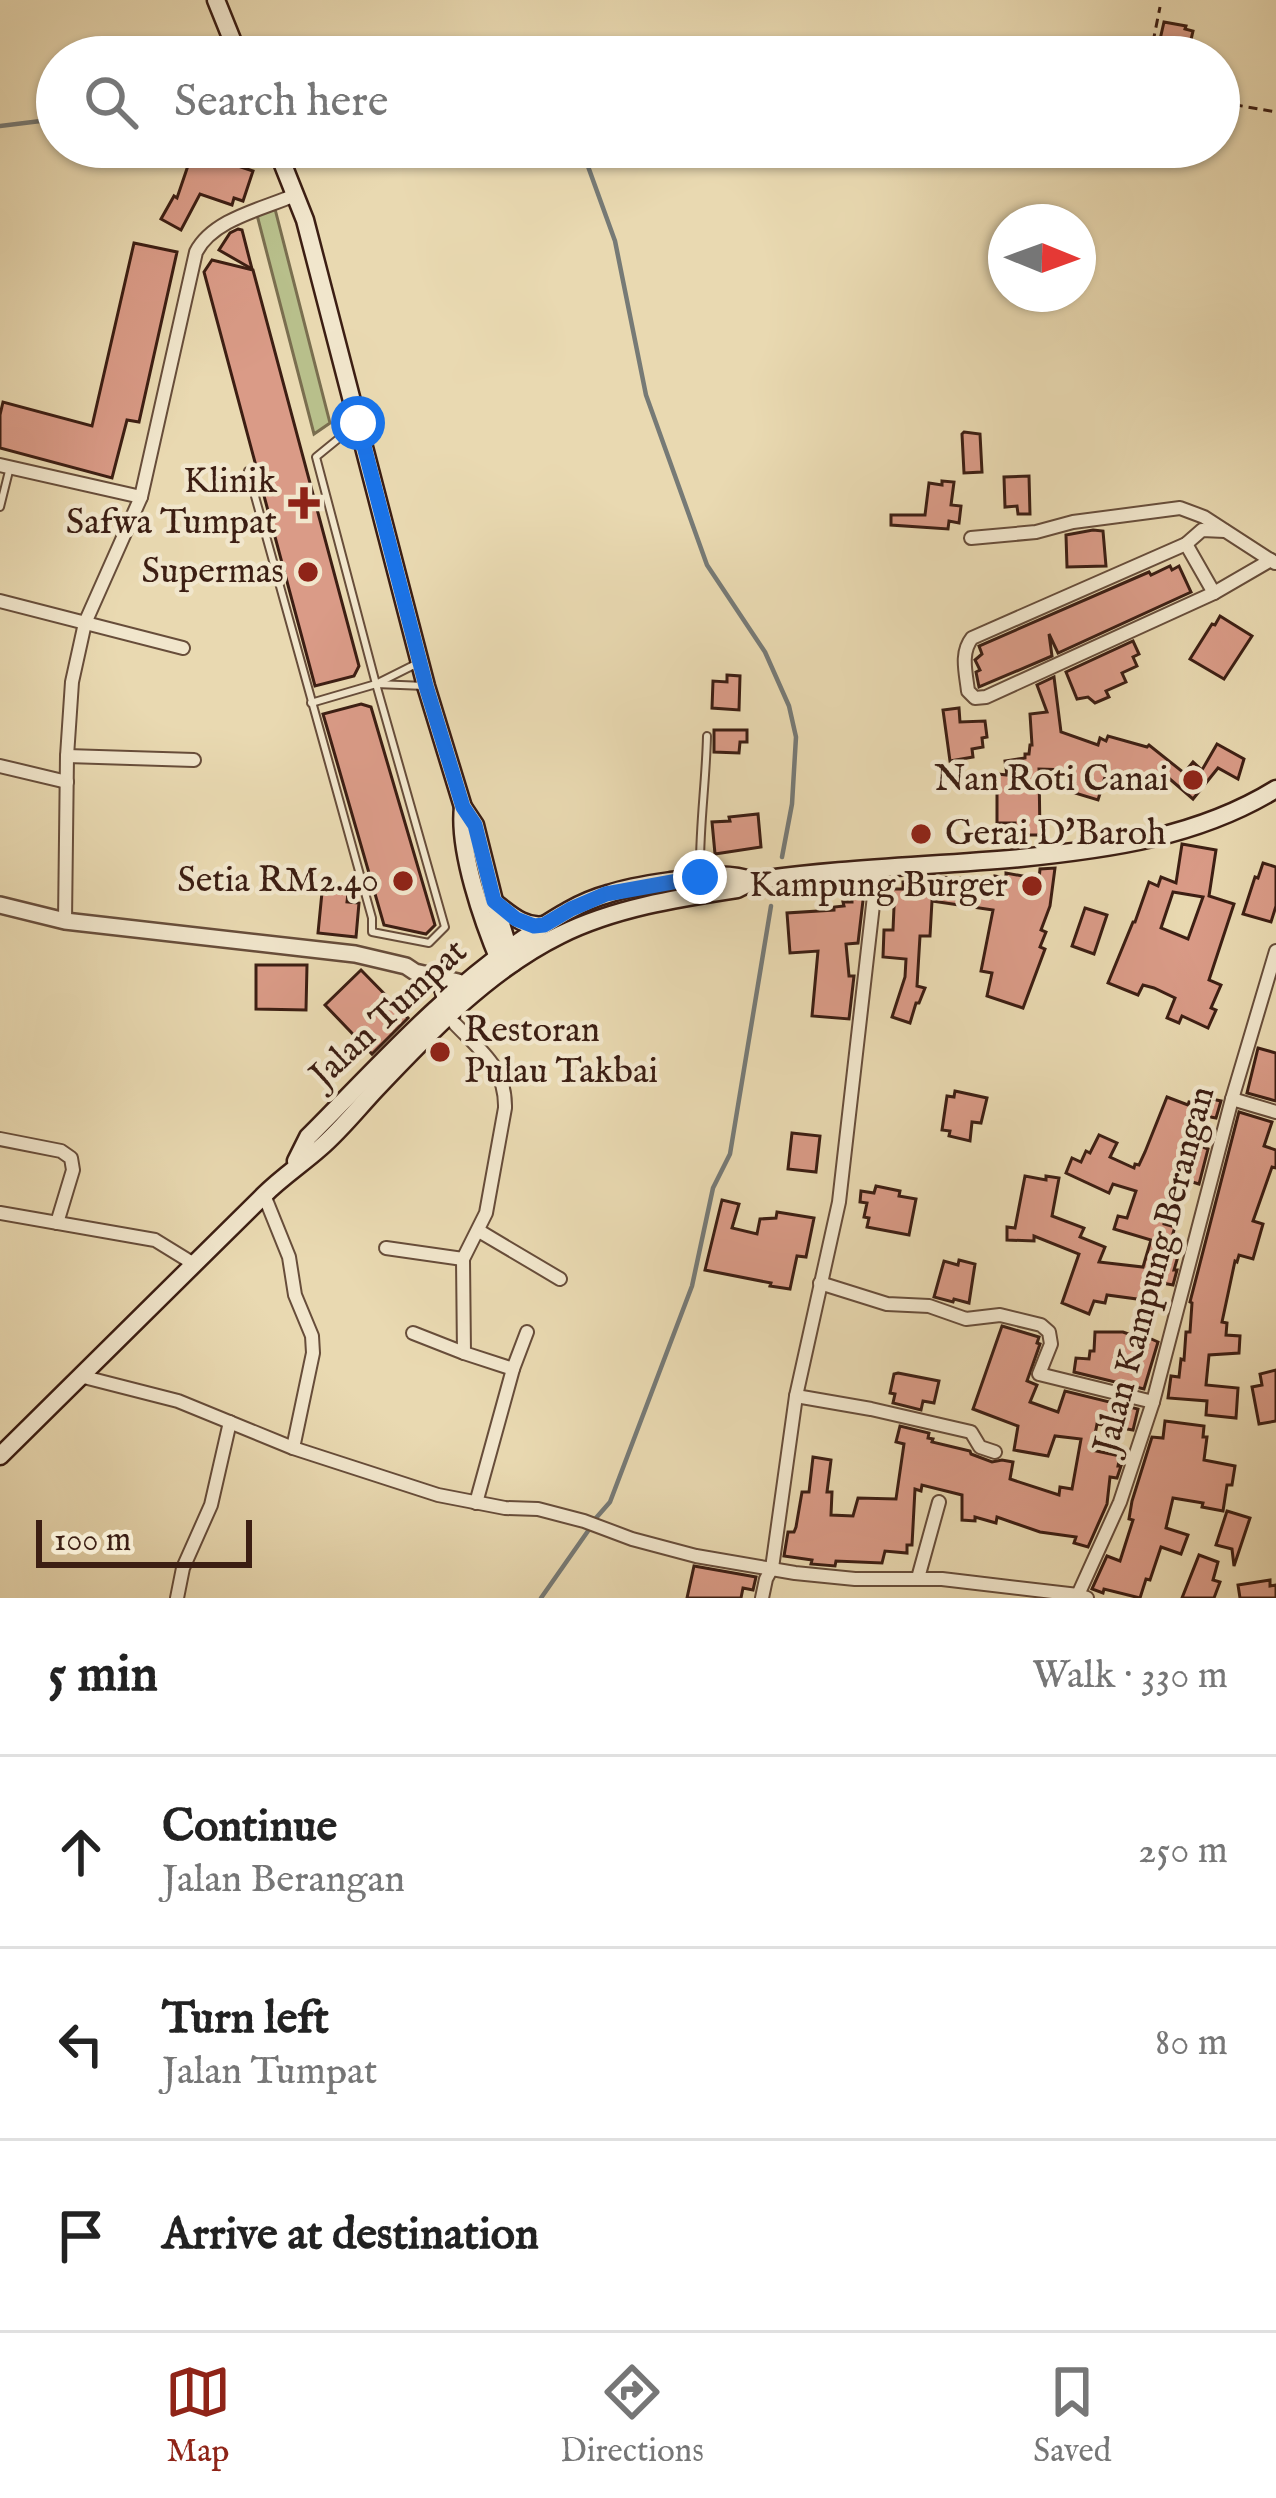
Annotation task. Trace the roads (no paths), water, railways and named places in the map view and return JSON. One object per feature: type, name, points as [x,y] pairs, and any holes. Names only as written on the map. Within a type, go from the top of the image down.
[{"type":"main road","points":[[216,0],[231,36]]},
{"type":"main road","points":[[284,168],[305,220],[419,663],[463,807],[475,825],[505,960]]},
{"type":"main road","name":"Jalan Tumpat","points":[[553,929],[737,889],[753,881],[1094,850],[1162,837],[1226,815],[1276,789]]},
{"type":"main road","points":[[463,807],[461,826],[484,919],[505,960]]},
{"type":"main road","name":"Jalan Tumpat","points":[[292,1167],[308,1137],[446,999],[553,929],[571,909],[606,894],[700,877],[734,874],[753,881]]},
{"type":"main road","points":[[494,901],[516,919],[553,929]]},
{"type":"main road","points":[[474,982],[484,919]]},
{"type":"main road","points":[[402,1061],[455,1024],[553,929]]},
{"type":"main road","points":[[434,976],[441,981],[446,999]]},
{"type":"main road","name":"Jalan Tumpat","points":[[0,1456],[292,1167],[321,1147],[474,982]]},
{"type":"street","points":[[65,921],[72,682],[85,623],[141,497],[196,252],[214,230],[295,195]]},
{"type":"street","points":[[5,466],[141,497]]},
{"type":"street","points":[[971,538],[1036,532],[1173,508],[1195,512],[1274,562]]},
{"type":"street","points":[[1225,531],[1202,530],[1186,544],[972,638],[964,657],[968,692],[986,698],[1274,562]]},
{"type":"street","points":[[1186,544],[1214,593]]},
{"type":"street","points":[[0,601],[183,648]]},
{"type":"street","points":[[67,756],[194,760]]},
{"type":"street","points":[[0,766],[67,782]]},
{"type":"street","points":[[762,1598],[772,1568],[796,1396],[839,1202],[877,870]]},
{"type":"street","points":[[0,904],[65,921],[355,954],[415,972],[474,982]]},
{"type":"street","name":"Jalan Kampung Berangan","points":[[1081,1597],[1154,1402],[1232,1099],[1276,951]]},
{"type":"street","points":[[406,966],[443,968],[474,982]]},
{"type":"street","points":[[455,1024],[494,1064],[506,1091],[486,1213],[463,1259],[464,1353]]},
{"type":"street","points":[[1232,1099],[1276,1112]]},
{"type":"street","points":[[0,1139],[61,1151],[71,1158],[73,1170],[58,1223]]},
{"type":"street","points":[[264,1195],[290,1257],[295,1295],[312,1336],[313,1353],[293,1448]]},
{"type":"street","points":[[0,1213],[154,1240],[194,1264]]},
{"type":"street","points":[[479,1231],[560,1279]]},
{"type":"street","points":[[386,1249],[463,1259]]},
{"type":"street","points":[[820,1283],[872,1300],[929,1306],[966,1319],[1000,1315],[1041,1324],[1051,1344],[1039,1374],[1154,1402]]},
{"type":"street","points":[[476,1503],[527,1332]]},
{"type":"street","points":[[413,1333],[513,1369]]},
{"type":"street","points":[[80,1376],[178,1401],[293,1448],[438,1496],[538,1509],[697,1556],[796,1574],[855,1580],[918,1578],[1081,1597]]},
{"type":"street","points":[[796,1396],[971,1432],[980,1448],[995,1452]]},
{"type":"street","points":[[176,1598],[183,1568],[211,1505],[230,1422]]},
{"type":"street","points":[[918,1578],[939,1502]]},
{"type":"lane","points":[[358,423],[316,457],[445,927],[429,943],[372,932]]},
{"type":"lane","points":[[0,507],[5,466]]},
{"type":"lane","points":[[248,472],[372,918],[372,932],[355,954]]},
{"type":"lane","points":[[311,703],[376,685],[419,663]]},
{"type":"lane","points":[[376,685],[426,686]]},
{"type":"lane","points":[[700,877],[706,736]]},
{"type":"waterway","points":[[0,126],[36,122]]},
{"type":"waterway","points":[[589,168],[615,241],[646,395],[707,565],[765,652],[789,706],[796,737],[792,804],[782,857]]},
{"type":"waterway","points":[[596,1518],[610,1502],[692,1286],[713,1188],[730,1154],[771,906]]},
{"type":"waterway","points":[[541,1598],[588,1531]]},
{"type":"place","name":"Klinik Safwa Tumpat","points":[[304,503]]},
{"type":"place","name":"Supermas","points":[[308,572]]},
{"type":"place","name":"Nan Roti Canai","points":[[1193,780]]},
{"type":"place","name":"Gerai D'Baroh","points":[[921,834]]},
{"type":"place","name":"Setia RM2.40","points":[[403,881]]},
{"type":"place","name":"Kampung Burger","points":[[1032,886]]},
{"type":"place","name":"Restoran Pulau Takbai","points":[[440,1052]]}]
